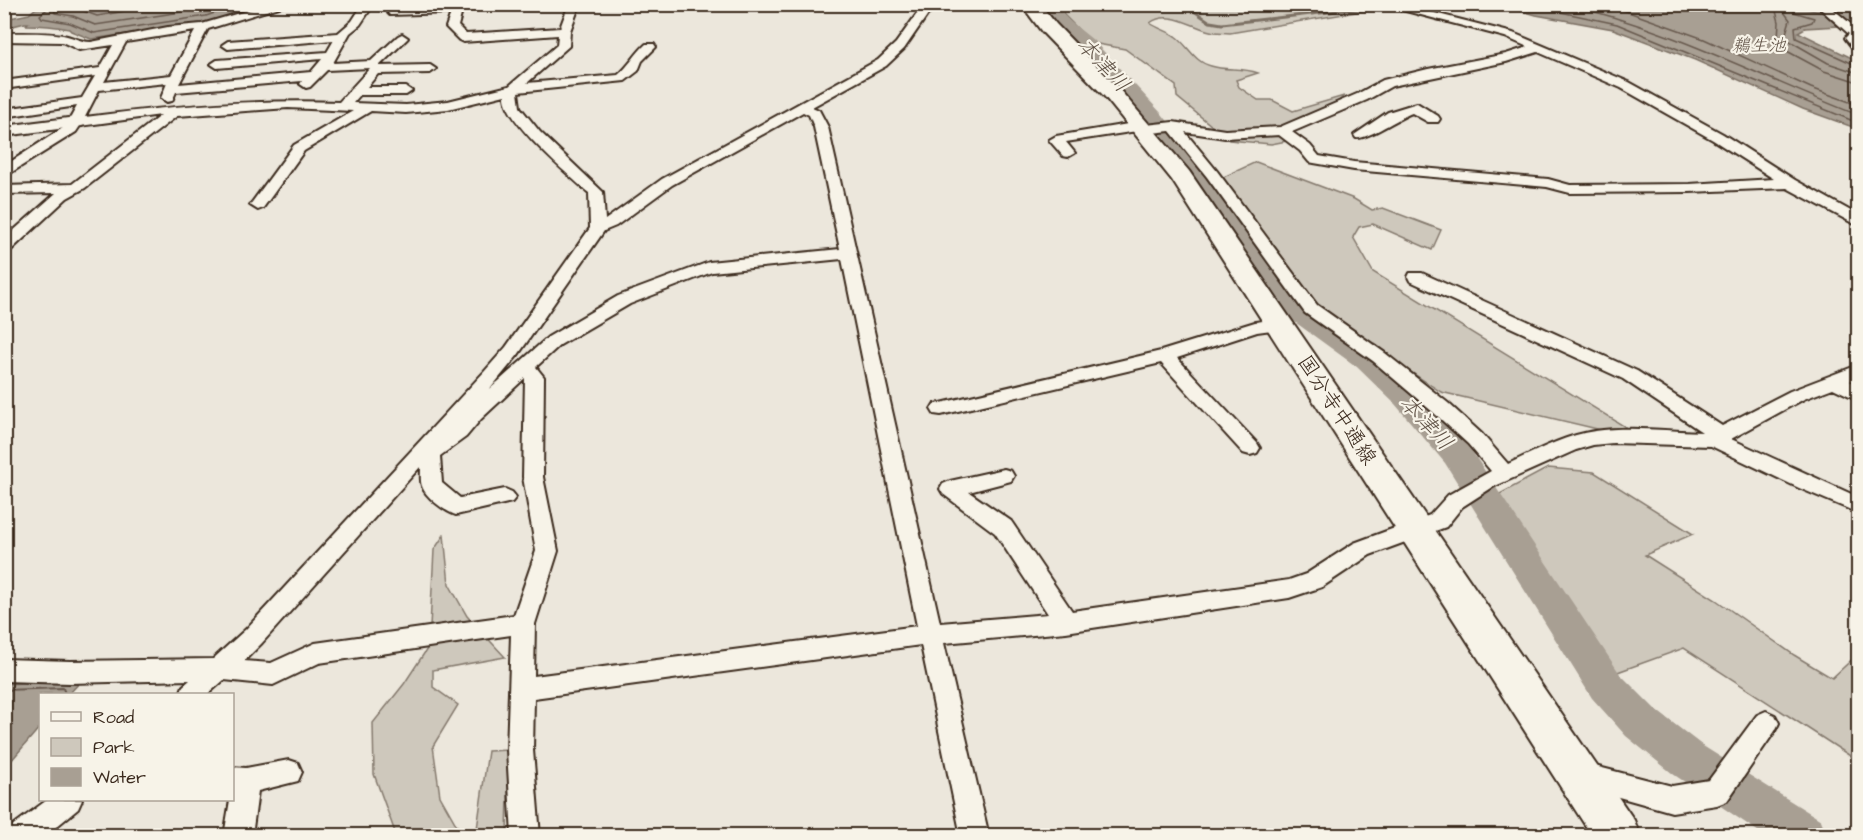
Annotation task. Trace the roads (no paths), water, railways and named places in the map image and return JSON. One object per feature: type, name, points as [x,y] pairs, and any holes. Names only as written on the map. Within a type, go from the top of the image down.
[{"type":"main road","name":"国分寺中通線","points":[[1030,4],[1048,28],[1112,93],[1155,127],[1181,176],[1618,836]]},
{"type":"street","points":[[4,37],[65,39],[79,46],[168,30],[203,27],[284,4]]},
{"type":"street","points":[[288,104],[313,76],[324,68],[342,36],[356,23],[369,4]]},
{"type":"street","points":[[575,4],[564,31],[563,46],[513,89],[510,96],[511,106],[550,152],[596,192],[598,228]]},
{"type":"street","points":[[193,693],[254,636],[424,456],[512,351],[598,228],[611,223],[667,182],[882,63],[900,46],[930,4]]},
{"type":"street","points":[[1820,4],[1856,34],[1851,38],[1858,47]]},
{"type":"street","points":[[1388,6],[1490,30],[1538,48],[1647,96],[1718,137],[1790,183],[1858,220]]},
{"type":"street","points":[[394,13],[421,8],[458,7],[452,27],[463,38],[564,31]]},
{"type":"street","points":[[209,85],[217,64],[236,33],[262,16]]},
{"type":"street","points":[[4,248],[166,111],[174,83],[203,27]]},
{"type":"street","points":[[228,45],[342,36]]},
{"type":"street","points":[[324,68],[374,64],[402,38]]},
{"type":"street","points":[[8,168],[71,129],[122,39]]},
{"type":"street","points":[[4,131],[166,111],[288,104],[406,109],[448,105],[513,89],[621,78],[634,68],[636,60],[650,47]]},
{"type":"street","points":[[1068,153],[1056,140],[1155,127],[1225,134],[1282,130],[1411,77],[1503,59],[1538,48]]},
{"type":"street","points":[[217,64],[331,55]]},
{"type":"street","points":[[343,106],[375,70],[430,69]]},
{"type":"street","points":[[4,85],[103,71]]},
{"type":"street","points":[[95,87],[174,83],[209,85],[313,76]]},
{"type":"street","points":[[357,91],[406,91]]},
{"type":"street","points":[[1366,94],[1433,119]]},
{"type":"street","points":[[4,113],[87,101]]},
{"type":"street","points":[[803,107],[814,113],[821,127],[850,253],[928,634],[975,836]]},
{"type":"street","points":[[258,205],[299,148],[367,108]]},
{"type":"street","points":[[1361,135],[1393,115],[1411,109]]},
{"type":"street","points":[[1155,127],[1212,174],[1311,309],[1380,357],[1441,408],[1475,439],[1505,473]]},
{"type":"street","points":[[1282,130],[1305,148],[1314,159],[1354,166],[1548,183],[1570,189],[1689,188],[1790,183]]},
{"type":"street","points":[[4,190],[71,189]]},
{"type":"street","points":[[424,456],[459,432],[474,414],[554,341],[624,300],[709,267],[850,253]]},
{"type":"street","points":[[1416,277],[1630,375],[1718,437],[1806,483],[1858,505]]},
{"type":"street","points":[[941,409],[1165,357],[1256,327],[1280,324]]},
{"type":"street","points":[[1165,357],[1250,448]]},
{"type":"street","points":[[525,366],[535,376],[533,477],[547,551],[523,624],[520,750],[526,836]]},
{"type":"street","points":[[522,689],[928,634],[1066,622],[1289,589],[1314,581],[1362,549],[1438,521],[1455,501],[1477,486],[1569,445],[1593,438],[1613,436],[1718,437],[1797,395],[1858,371]]},
{"type":"street","points":[[1834,380],[1858,394]]},
{"type":"street","points":[[424,456],[432,486],[456,507],[505,497]]},
{"type":"street","points":[[1004,476],[950,489],[1003,527],[1066,622]]},
{"type":"street","points":[[4,670],[70,672],[218,669],[273,674],[315,653],[523,624]]},
{"type":"street","points":[[1576,773],[1672,799],[1723,784],[1766,723]]},
{"type":"street","points":[[238,836],[239,780],[289,772]]},
{"type":"street","points":[[22,836],[67,801]]},
{"type":"water","name":"鵜生池","points":[[1789,4],[1820,12],[1838,12],[1829,5],[1858,7],[1858,28],[1843,16],[1826,15],[1838,26],[1805,28],[1798,32],[1858,61],[1858,129],[1803,109],[1695,60],[1613,29],[1536,15],[1501,5]]},
{"type":"water","points":[[54,5],[265,5],[207,22],[91,39],[69,29],[26,25],[28,23],[5,28],[5,19],[29,14],[36,8]]},
{"type":"water","points":[[82,680],[70,693],[39,693],[39,728],[5,768],[5,684]]},
{"type":"waterway","name":"本津川","points":[[1046,4],[1060,23],[1086,44],[1154,119],[1206,184],[1298,311],[1367,360],[1406,397],[1457,455],[1606,686],[1641,723],[1688,760],[1805,836]]},
{"type":"waterway","points":[[1184,4],[1210,22],[1222,24],[1391,5]]}]
